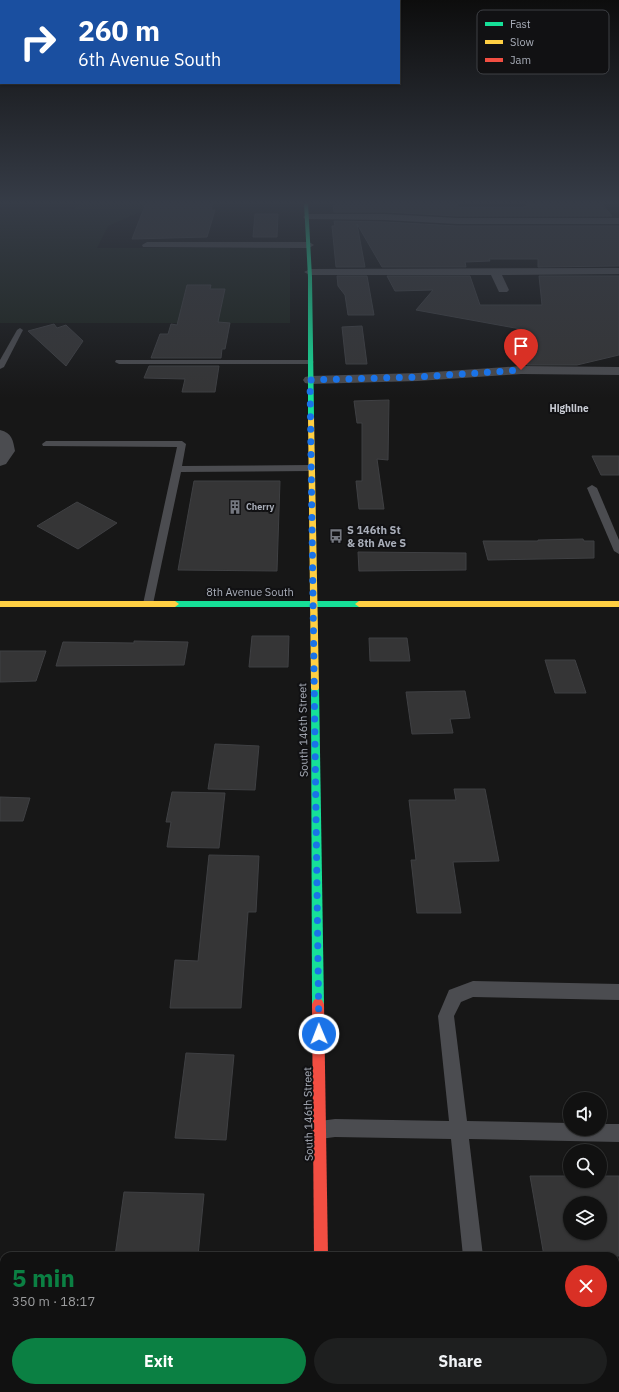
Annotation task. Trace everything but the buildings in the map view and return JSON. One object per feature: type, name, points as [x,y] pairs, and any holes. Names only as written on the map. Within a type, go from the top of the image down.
[{"type":"street","name":"South 146th Street","points":[[310,268],[321,1252]]},
{"type":"street","points":[[495,271],[503,290]]},
{"type":"street","points":[[310,272],[619,271]]},
{"type":"street","points":[[310,380],[425,377],[521,370],[619,371]]},
{"type":"street","points":[[0,435],[5,439],[7,452],[0,461]]},
{"type":"street","name":"8th Avenue South","points":[[0,604],[619,604]]},
{"type":"lane","points":[[0,367],[20,330]]},
{"type":"lane","points":[[119,362],[310,362]]},
{"type":"lane","points":[[46,444],[182,444],[148,604]]},
{"type":"lane","points":[[177,469],[311,468]]},
{"type":"lane","points":[[592,488],[619,551]]},
{"type":"lane","points":[[473,1252],[446,1016],[455,996],[473,989],[619,992]]},
{"type":"lane","points":[[320,1130],[335,1128],[619,1133]]},
{"type":"shaded area","points":[[0,268],[290,268],[290,323],[0,323]]},
{"type":"traffic: fast","points":[[310,268],[311,416]]},
{"type":"traffic: fast","points":[[175,604],[359,604]]},
{"type":"traffic: fast","points":[[315,688],[318,1004]]},
{"type":"traffic: slow","points":[[311,416],[315,688]]},
{"type":"traffic: slow","points":[[0,604],[175,604]]},
{"type":"traffic: slow","points":[[359,604],[619,604]]},
{"type":"traffic: jam","points":[[318,1004],[321,1252]]},
{"type":"place","name":"Cherry","points":[[235,507]]},
{"type":"place","name":"S 146th St & 8th Ave S","points":[[336,536]]},
{"type":"district","name":"Highline","points":[[569,408]]},
{"type":"route","points":[[319,1034],[310,380],[445,376],[479,372],[521,370]]}]
